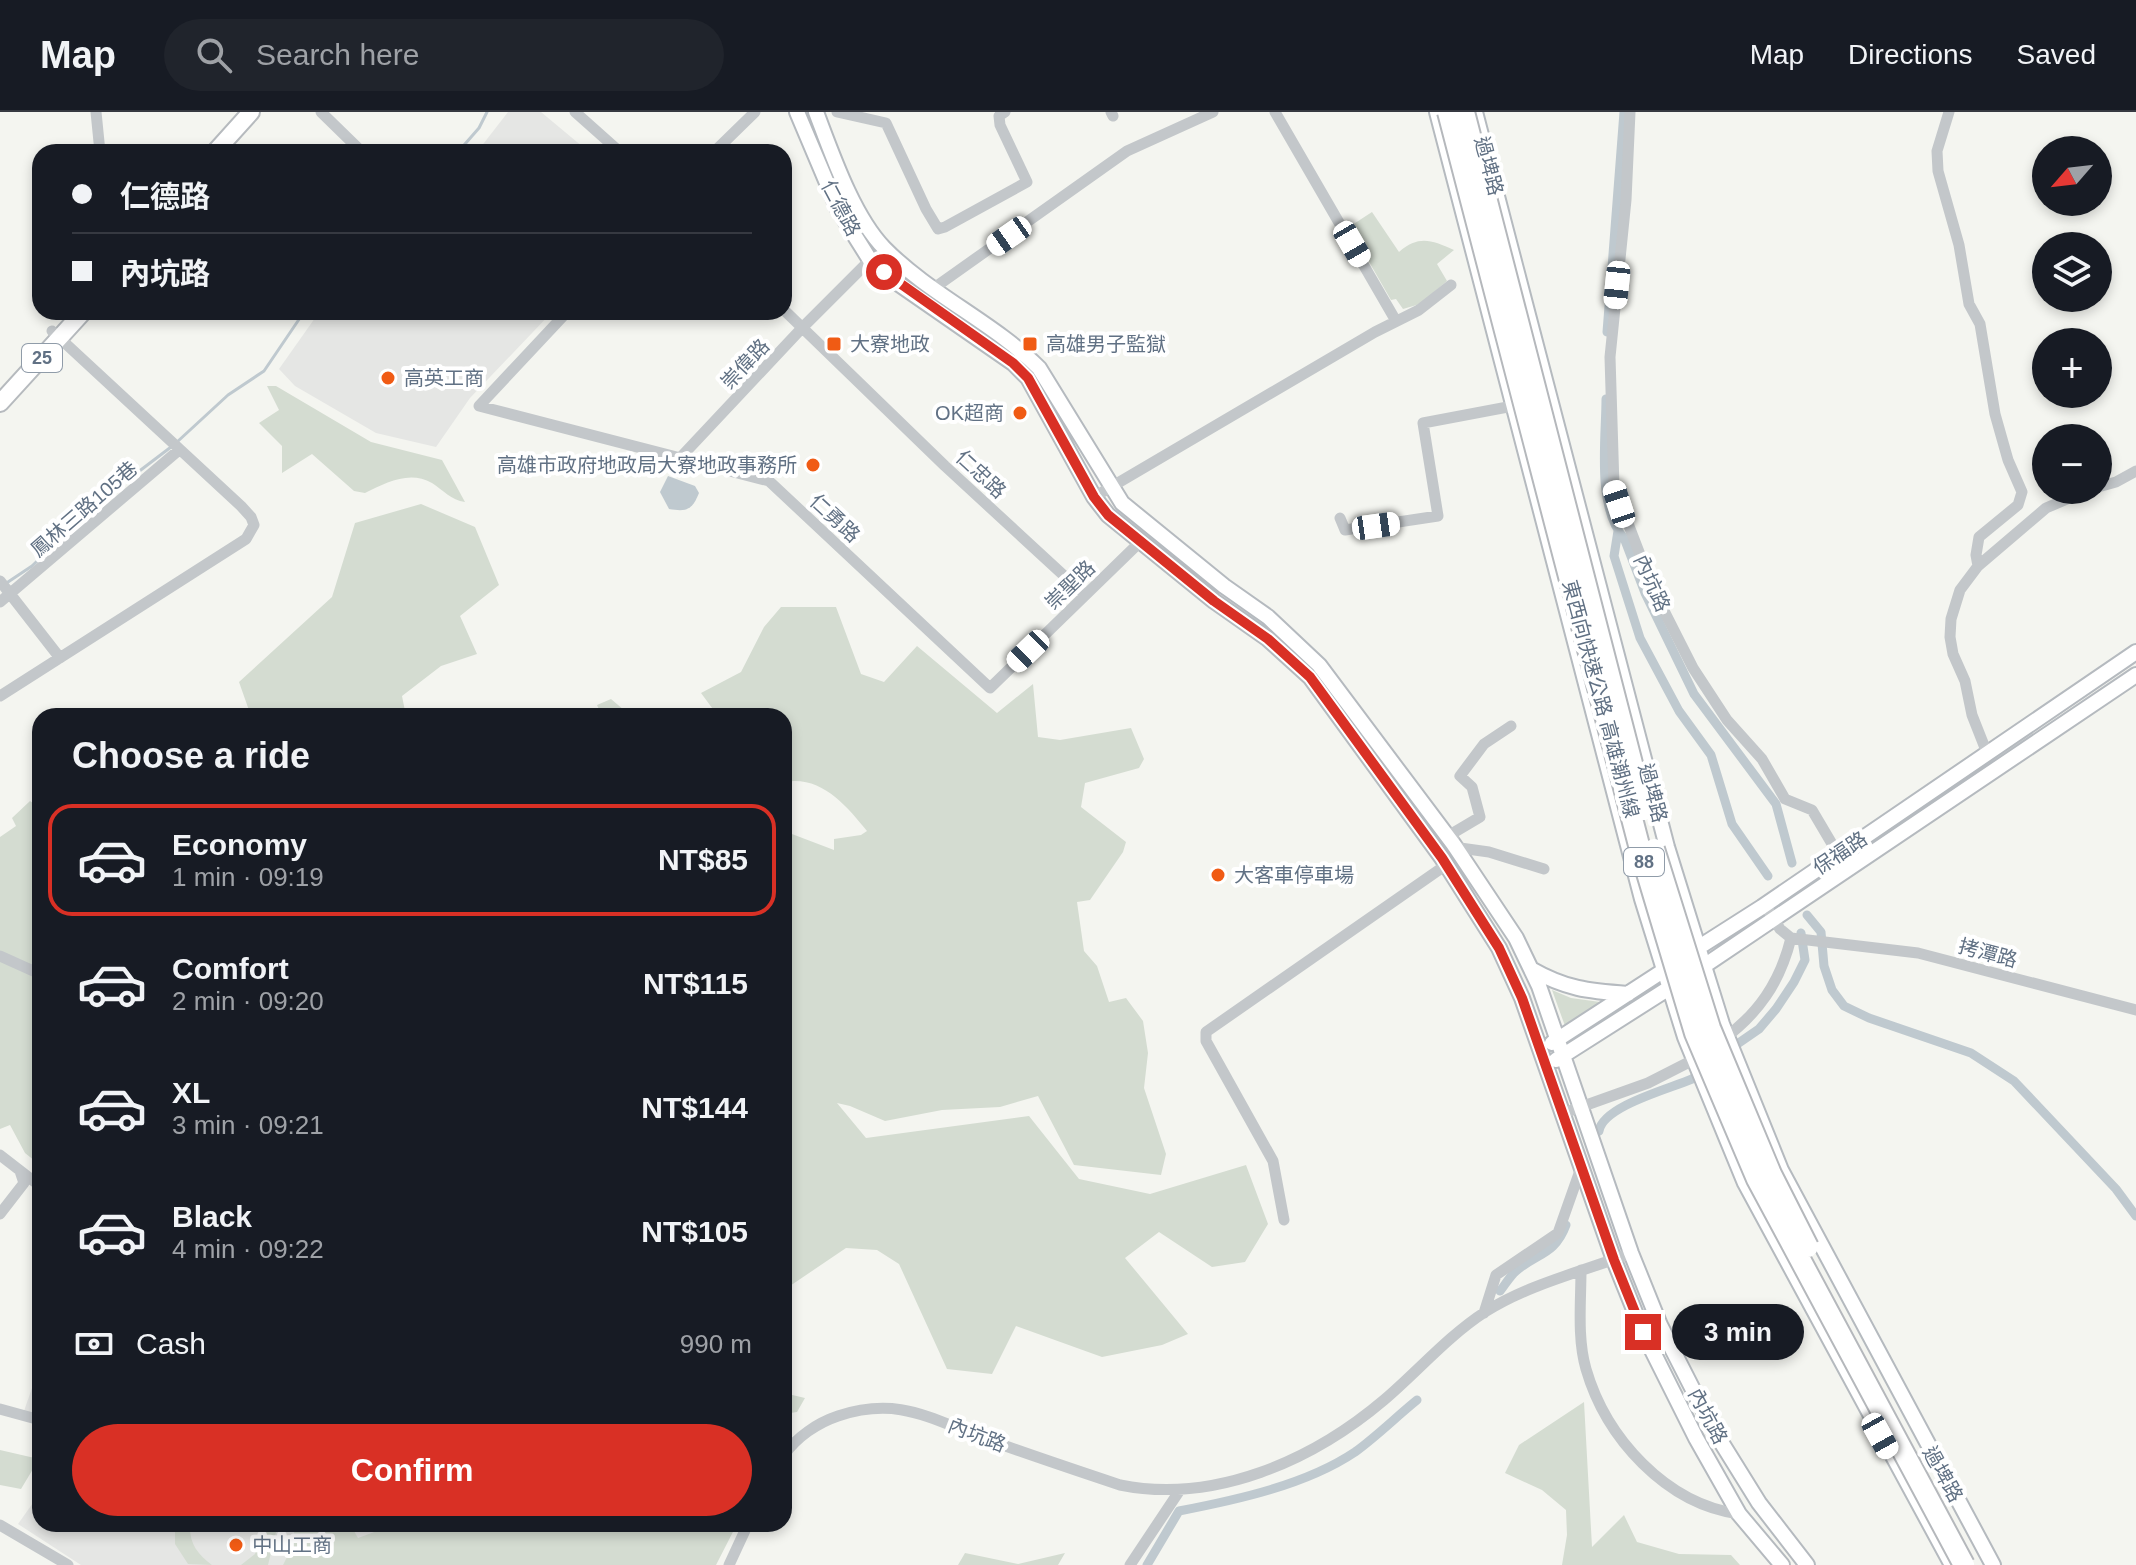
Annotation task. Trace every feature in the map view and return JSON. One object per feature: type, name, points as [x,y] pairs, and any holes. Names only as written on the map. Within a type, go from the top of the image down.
[{"type":"highway","name":"東西向快速公路 高雄潮州線","points":[[1448,112],[1641,853],[1695,1033],[1757,1179],[1964,1565]]},
{"type":"highway","name":"東西向快速公路 高雄潮州線","points":[[1464,112],[1655,850],[1710,1028],[1771,1174],[1885,1400],[1977,1565]]},
{"type":"main road","points":[[222,144],[251,112]]},
{"type":"main road","points":[[236,144],[265,112]]},
{"type":"main road","name":"25","points":[[0,403],[64,320]]},
{"type":"main road","name":"25","points":[[0,387],[73,320]]},
{"type":"street","points":[[96,112],[99,144]]},
{"type":"street","points":[[321,112],[354,144]]},
{"type":"street","points":[[575,112],[611,144]]},
{"type":"street","points":[[587,122],[596,112]]},
{"type":"street","points":[[722,144],[755,112]]},
{"type":"street","name":"仁德路","points":[[797,112],[838,209],[870,260],[899,284],[1013,363],[1028,378],[1094,497],[1108,515],[1214,601],[1268,639],[1310,677],[1444,861],[1499,948],[1542,1049]]},
{"type":"street","name":"仁德路","points":[[816,112],[852,199],[882,246],[909,271],[1022,351],[1039,368],[1122,503],[1224,586],[1268,617],[1319,665],[1454,845],[1516,938],[1559,1039]]},
{"type":"street","points":[[837,112],[886,123],[938,229],[1027,182],[1000,125],[999,116],[1005,112]]},
{"type":"street","points":[[934,288],[1127,151],[1213,112]]},
{"type":"street","points":[[1275,112],[1396,321]]},
{"type":"street","name":"過埤路","points":[[1437,112],[1642,899],[1669,988],[1745,1183],[1952,1565]]},
{"type":"street","name":"過埤路","points":[[1475,112],[1667,847],[1728,1039],[1781,1170],[1993,1565]]},
{"type":"street","name":"內坑路","points":[[1630,112],[1626,200],[1610,357],[1614,487],[1654,591],[1693,668],[1727,720],[1762,759],[1785,799],[1812,810],[1838,854]]},
{"type":"street","points":[[1949,112],[1937,151],[1938,171],[1959,245],[1969,304],[1980,324],[1995,414],[2008,460],[2022,492],[2018,505],[1979,537],[1978,566]]},
{"type":"street","name":"崇偉路","points":[[680,458],[870,260]]},
{"type":"street","points":[[1094,497],[1419,310],[1451,285]]},
{"type":"street","name":"仁忠路","points":[[792,318],[945,466],[1085,595]]},
{"type":"street","name":"仁勇路","points":[[560,320],[479,406],[769,481],[990,688]]},
{"type":"street","points":[[0,696],[246,539],[254,525],[241,506],[56,334]]},
{"type":"street","points":[[1340,518],[1345,530],[1438,516],[1423,423],[1513,406]]},
{"type":"street","name":"鳳林三路105巷","points":[[0,602],[175,447]]},
{"type":"street","points":[[2112,483],[2136,471]]},
{"type":"street","points":[[1987,753],[1972,715],[1965,681],[1953,654],[1951,619],[1960,590],[1978,566],[2046,508],[2055,504]]},
{"type":"street","name":"崇聖路","points":[[990,688],[1141,541]]},
{"type":"street","points":[[0,581],[60,658]]},
{"type":"street","name":"保福路","points":[[1542,1049],[1765,905],[2136,652]]},
{"type":"street","name":"保福路","points":[[1547,1066],[1704,966],[2136,675]]},
{"type":"street","points":[[1284,1220],[1273,1161],[1206,1041],[1206,1032],[1444,861],[1454,845],[1453,833],[1480,817],[1472,787],[1460,776],[1484,744],[1511,726]]},
{"type":"street","points":[[1454,845],[1544,869]]},
{"type":"street","points":[[1564,1113],[1696,1063],[1728,1039],[1760,1007],[1793,939],[1765,905]]},
{"type":"street","name":"拷潭路","points":[[1793,939],[1918,953],[2136,1010]]},
{"type":"street","points":[[0,956],[32,970]]},
{"type":"street","points":[[1531,969],[1564,986],[1584,991],[1628,994]]},
{"type":"street","name":"內坑路","points":[[1559,1039],[1631,1253],[1660,1325],[1713,1429],[1759,1503],[1807,1565]]},
{"type":"street","name":"內坑路","points":[[1542,1049],[1614,1260],[1643,1332],[1696,1438],[1739,1514],[1782,1565]]},
{"type":"street","points":[[0,1155],[32,1180]]},
{"type":"street","points":[[1484,1313],[1496,1275],[1558,1233],[1582,1165]]},
{"type":"street","points":[[0,1214],[24,1183],[20,1171]]},
{"type":"street","name":"內坑路","points":[[792,1447],[807,1431],[829,1419],[867,1408],[886,1407],[929,1417],[1120,1485],[1180,1490],[1215,1486],[1284,1462],[1370,1412],[1484,1313],[1519,1294],[1631,1253]]},
{"type":"street","points":[[1581,1270],[1581,1331],[1586,1368],[1618,1435],[1629,1451],[1678,1491],[1704,1506],[1739,1514]]},
{"type":"street","points":[[0,1409],[32,1418]]},
{"type":"street","points":[[1130,1565],[1180,1490]]},
{"type":"street","points":[[0,1525],[68,1565]]},
{"type":"street","points":[[729,1565],[744,1532]]},
{"type":"shaded area","points":[[508,112],[541,112],[579,144],[483,144]]},
{"type":"shaded area","points":[[1372,212],[1399,252],[1419,241],[1454,250],[1437,264],[1447,281],[1420,304],[1403,309],[1396,299],[1391,300],[1349,227]]},
{"type":"shaded area","name":"高英工商","points":[[314,320],[544,320],[470,398],[436,447],[376,433],[295,386],[279,369]]},
{"type":"shaded area","points":[[267,386],[276,386],[371,442],[442,460],[465,502],[451,497],[432,483],[415,478],[398,479],[365,493],[354,491],[312,454],[282,473],[282,446],[259,423],[279,410]]},
{"type":"shaded area","points":[[668,476],[695,486],[699,493],[688,508],[669,509],[660,492]]},
{"type":"shaded area","points":[[421,504],[475,527],[499,585],[460,616],[477,654],[441,666],[402,696],[404,708],[248,708],[239,682],[332,597],[355,523]]},
{"type":"shaded area","points":[[781,607],[836,607],[861,674],[884,682],[917,646],[997,713],[1033,684],[1038,737],[1060,740],[1131,728],[1144,759],[1139,768],[1085,783],[1081,807],[1126,842],[1123,852],[1090,900],[1077,902],[1084,951],[1097,966],[1109,1002],[1126,998],[1143,1021],[1148,1053],[1144,1088],[1166,1154],[1161,1175],[1074,1165],[1038,1096],[1000,1107],[942,1110],[885,1121],[837,1103],[866,1138],[1029,1116],[1079,1179],[1150,1194],[1246,1165],[1268,1224],[1245,1262],[1212,1267],[1159,1232],[1125,1258],[1188,1334],[1162,1345],[1102,1357],[1016,1326],[992,1374],[947,1369],[899,1264],[877,1250],[846,1248],[792,1285],[792,834],[834,850],[834,839],[861,835],[867,831],[832,794],[810,783],[792,781],[792,708],[712,708],[701,693],[741,672],[764,627]]},
{"type":"shaded area","points":[[611,699],[622,708],[598,708],[597,705]]},
{"type":"shaded area","points":[[32,802],[32,1159],[25,1153],[10,1125],[0,1129],[0,837],[16,826],[12,818]]},
{"type":"shaded area","points":[[1552,990],[1571,998],[1600,1002],[1565,1026]]},
{"type":"shaded area","points":[[32,1388],[32,1414],[24,1411]]},
{"type":"shaded area","points":[[792,1395],[805,1398],[797,1412],[792,1413]]},
{"type":"shaded area","points":[[1584,1402],[1592,1547],[1624,1515],[1637,1542],[1679,1554],[1731,1555],[1740,1565],[1562,1565],[1567,1535],[1566,1510],[1542,1490],[1505,1473],[1519,1445]]},
{"type":"shaded area","points":[[0,1450],[32,1457],[32,1471],[21,1489],[0,1485]]},
{"type":"shaded area","name":"中山工商","points":[[32,1504],[32,1532],[420,1532],[427,1565],[81,1565],[18,1524]]},
{"type":"shaded area","points":[[175,1532],[191,1532],[195,1548],[212,1565],[188,1564],[175,1544]]},
{"type":"shaded area","points":[[262,1532],[276,1532],[268,1565],[241,1565],[255,1554]]},
{"type":"shaded area","points":[[294,1532],[355,1532],[358,1538],[374,1532],[733,1532],[716,1565],[283,1565]]},
{"type":"shaded area","points":[[965,1553],[1018,1564],[1065,1553],[1058,1565],[958,1565]]},
{"type":"waterway","points":[[465,144],[479,128],[487,112]]},
{"type":"waterway","points":[[1607,332],[1624,112]]},
{"type":"waterway","points":[[177,442],[228,395],[264,371],[299,320]]},
{"type":"waterway","points":[[1606,399],[1604,472],[1609,509],[1615,525],[1624,538],[1645,593],[1694,694],[1776,804],[1792,863]]},
{"type":"waterway","points":[[5,584],[32,566],[96,504],[171,447]]},
{"type":"waterway","points":[[1618,531],[1614,556],[1640,638],[1679,711],[1711,755],[1732,824],[1768,876]]},
{"type":"waterway","points":[[1807,915],[1821,932],[1824,966],[1832,990],[1844,1006],[1869,1018],[1971,1053],[2014,1081],[2116,1189],[2136,1216]]},
{"type":"waterway","points":[[1730,1049],[1759,1029],[1794,982],[1805,960],[1801,933]]},
{"type":"waterway","points":[[1599,1131],[1603,1122],[1624,1106],[1692,1079],[1703,1070]]},
{"type":"waterway","points":[[1500,1291],[1516,1271],[1551,1248],[1566,1225]]},
{"type":"waterway","points":[[1147,1565],[1179,1511],[1247,1496],[1315,1474],[1355,1452],[1417,1400]]},
{"type":"place","name":"大寮地政","points":[[834,344]]},
{"type":"place","name":"高雄男子監獄","points":[[1030,344]]},
{"type":"place","name":"高英工商","points":[[388,378]]},
{"type":"place","name":"OK超商","points":[[1020,413]]},
{"type":"place","name":"高雄市政府地政局大寮地政事務所","points":[[813,465]]},
{"type":"place","name":"大客車停車場","points":[[1218,875]]},
{"type":"place","name":"中山工商","points":[[236,1545]]},
{"type":"route","points":[[884,272],[1013,363],[1028,378],[1094,497],[1108,515],[1214,601],[1268,639],[1310,677],[1349,727],[1442,858],[1499,948],[1542,1049],[1614,1260],[1643,1332]]}]
